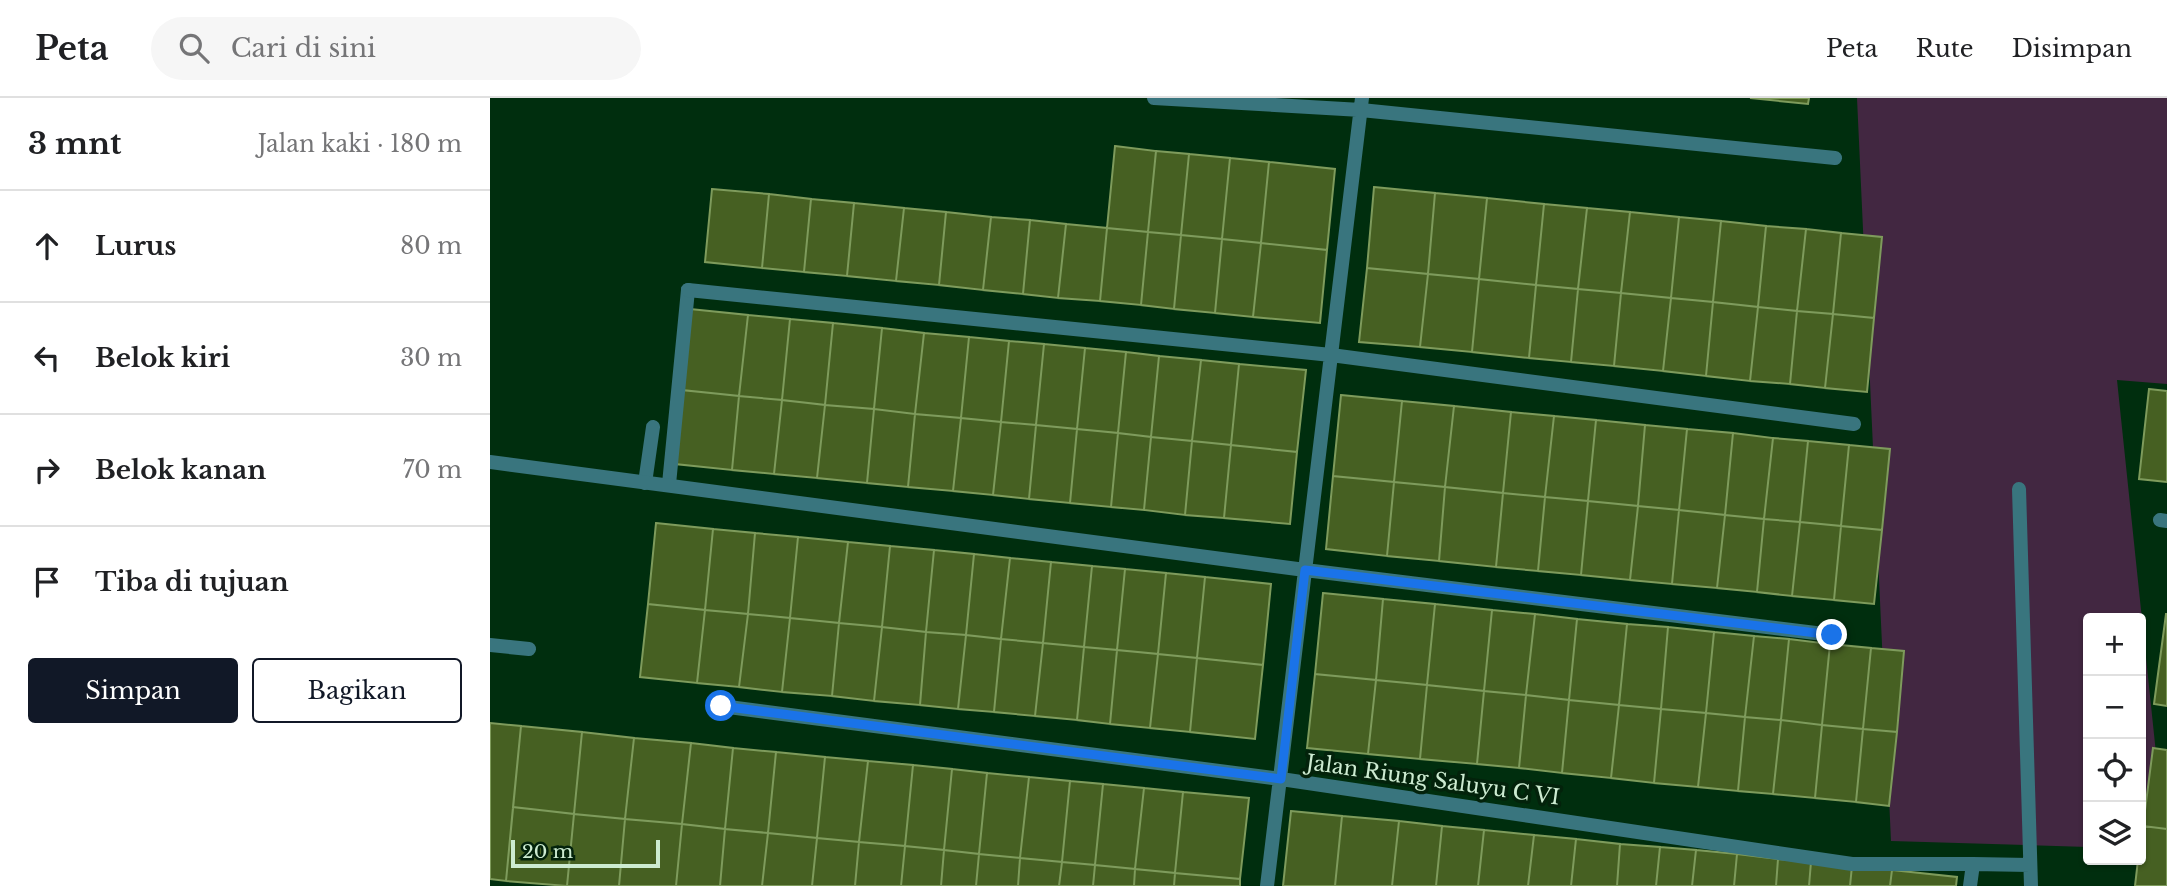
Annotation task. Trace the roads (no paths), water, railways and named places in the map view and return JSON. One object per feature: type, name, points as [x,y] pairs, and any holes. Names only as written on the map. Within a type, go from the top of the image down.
[{"type":"street","points":[[1154,98],[1361,104],[1835,158]]},
{"type":"street","points":[[1267,886],[1361,104]]},
{"type":"street","points":[[669,484],[688,290],[1331,355],[1854,424]]},
{"type":"street","points":[[645,483],[653,427]]},
{"type":"street","points":[[490,462],[1305,570],[1832,635]]},
{"type":"street","points":[[2019,489],[2031,886]]},
{"type":"street","points":[[490,645],[529,649]]},
{"type":"street","name":"Jalan Riung Saluyu C VI","points":[[721,706],[1281,779],[1852,864],[2030,865]]},
{"type":"street","points":[[1970,886],[1973,864]]}]
